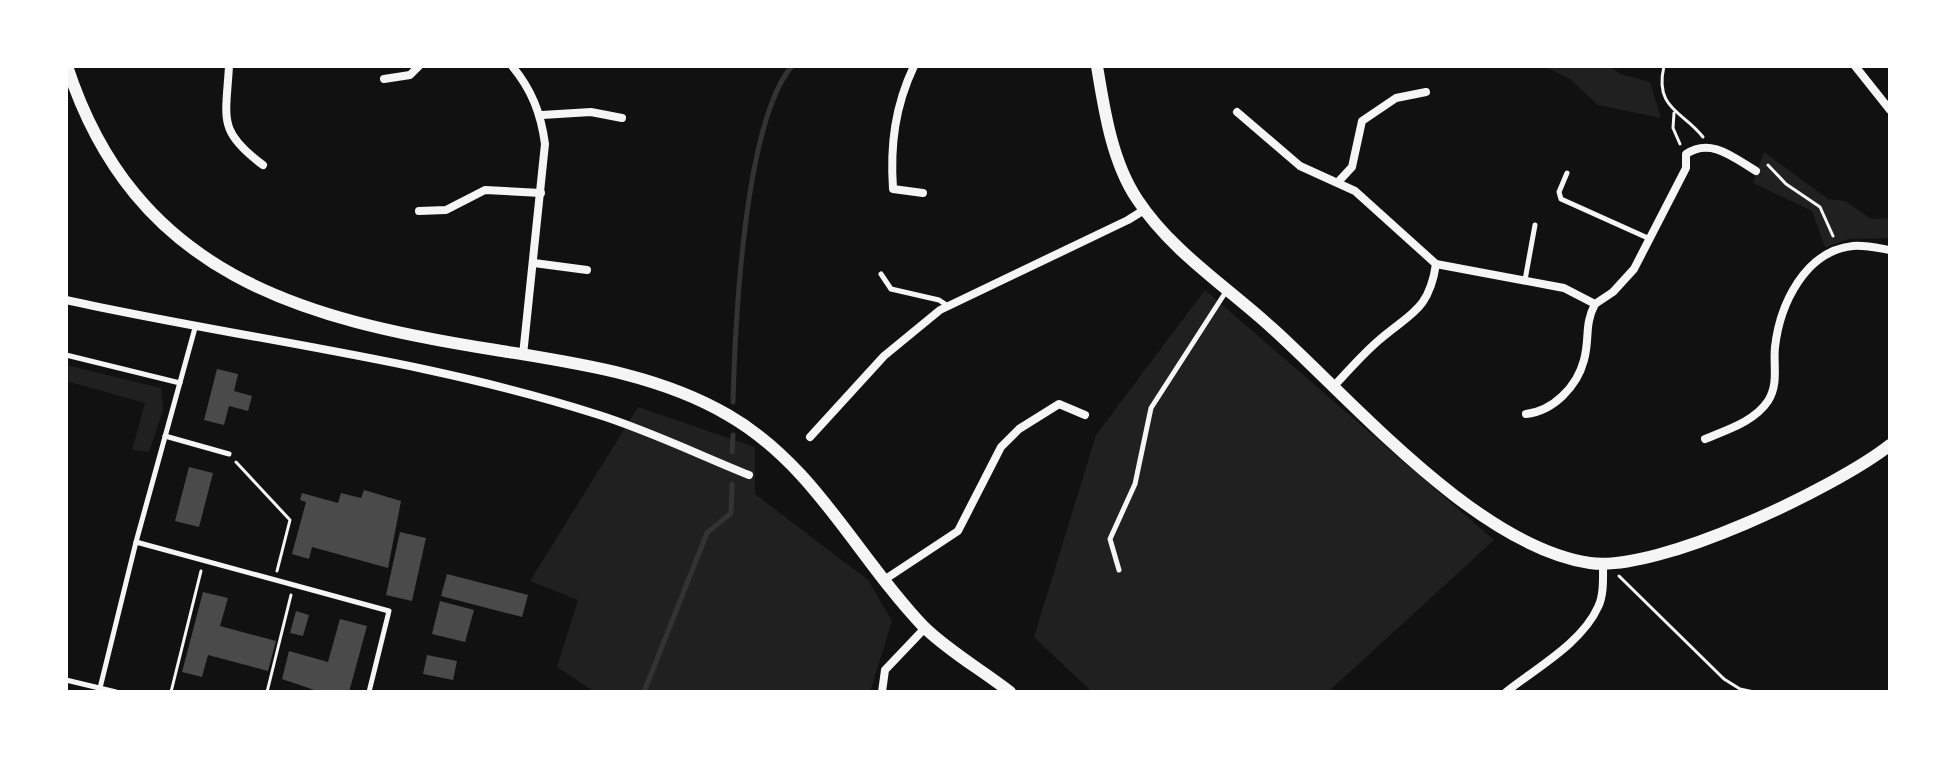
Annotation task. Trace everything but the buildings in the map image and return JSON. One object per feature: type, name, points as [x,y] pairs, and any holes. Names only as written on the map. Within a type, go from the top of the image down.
[{"type":"street","points":[[67,66],[100,145],[129,186],[169,229],[229,274],[269,295],[340,318],[597,367],[649,382],[698,400],[743,424],[796,468],[925,628],[1010,692]]},
{"type":"street","points":[[229,66],[227,125],[240,148],[263,165]]},
{"type":"street","points":[[384,79],[410,75],[419,66]]},
{"type":"street","points":[[512,66],[524,80],[542,115],[545,144],[523,355]]},
{"type":"street","points":[[914,66],[895,119],[890,157],[893,189],[923,193]]},
{"type":"street","points":[[1097,66],[1116,152],[1127,183],[1144,210],[1165,234],[1416,464],[1466,503],[1552,551],[1605,564],[1666,554],[1836,482],[1890,445]]},
{"type":"street","points":[[1855,66],[1890,110]]},
{"type":"street","points":[[1339,181],[1352,167],[1362,121],[1396,98],[1426,92]]},
{"type":"street","points":[[542,115],[591,112],[622,118]]},
{"type":"street","points":[[1237,112],[1300,166],[1339,181],[1355,191],[1436,264],[1564,288],[1595,304]]},
{"type":"street","points":[[1526,414],[1541,412],[1575,383],[1584,360],[1586,320],[1595,304],[1613,292],[1634,269],[1686,168],[1686,154],[1695,148],[1709,147],[1756,171]]},
{"type":"street","points":[[419,211],[446,210],[485,190],[541,193]]},
{"type":"street","points":[[810,437],[884,356],[948,306],[1118,226],[1144,210]]},
{"type":"street","points":[[1705,439],[1750,418],[1768,401],[1775,380],[1777,336],[1791,295],[1810,266],[1838,250],[1853,246],[1890,250]]},
{"type":"street","points":[[534,263],[587,270]]},
{"type":"street","points":[[1334,386],[1380,339],[1424,304],[1433,285],[1436,264]]},
{"type":"street","points":[[66,300],[195,328],[425,370],[597,414],[749,475]]},
{"type":"street","points":[[884,580],[958,531],[1001,447],[1019,429],[1059,404],[1085,415]]},
{"type":"street","points":[[1506,692],[1565,646],[1592,617],[1601,598],[1605,564]]},
{"type":"street","points":[[882,692],[885,670],[925,628]]},
{"type":"lane","points":[[1567,173],[1559,192],[1561,199],[1651,239]]},
{"type":"lane","points":[[1525,280],[1535,225]]},
{"type":"lane","points":[[881,274],[891,289],[939,300],[948,306]]},
{"type":"lane","points":[[1119,570],[1110,539],[1135,484],[1151,408],[1228,289]]},
{"type":"lane","points":[[100,688],[136,542],[195,328]]},
{"type":"lane","points":[[66,355],[180,383]]},
{"type":"lane","points":[[165,436],[229,454]]},
{"type":"lane","points":[[136,542],[389,611],[369,692]]},
{"type":"lane","points":[[66,680],[116,692]]},
{"type":"path","points":[[1664,66],[1663,89],[1674,113],[1675,135],[1686,154]]},
{"type":"path","points":[[1674,113],[1690,122],[1709,147]]},
{"type":"path","points":[[1756,171],[1762,160],[1786,184],[1820,207],[1838,250]]},
{"type":"path","points":[[229,454],[290,520],[275,579]]},
{"type":"path","points":[[171,692],[204,560]]},
{"type":"path","points":[[1605,564],[1724,679],[1740,689],[1754,692]]},
{"type":"path","points":[[267,692],[294,584]]},
{"type":"shaded area","points":[[1544,66],[1610,66],[1620,74],[1650,82],[1661,118],[1598,105],[1570,79]]},
{"type":"shaded area","points":[[1764,152],[1828,199],[1845,201],[1871,219],[1890,218],[1890,238],[1849,239],[1825,247],[1812,211],[1753,183]]},
{"type":"shaded area","points":[[1205,290],[1494,540],[1328,692],[1092,692],[1034,637],[1096,435]]},
{"type":"shaded area","points":[[66,365],[161,388],[163,410],[149,452],[132,450],[145,403],[66,381]]},
{"type":"shaded area","points":[[638,407],[755,447],[755,494],[868,580],[892,621],[870,692],[595,692],[557,667],[578,600],[530,581]]},
{"type":"waterway","points":[[733,402],[740,277],[753,177],[763,131],[776,93],[792,66]]},
{"type":"waterway","points":[[732,452],[733,435]]},
{"type":"waterway","points":[[644,692],[707,533],[731,513],[732,484]]}]
